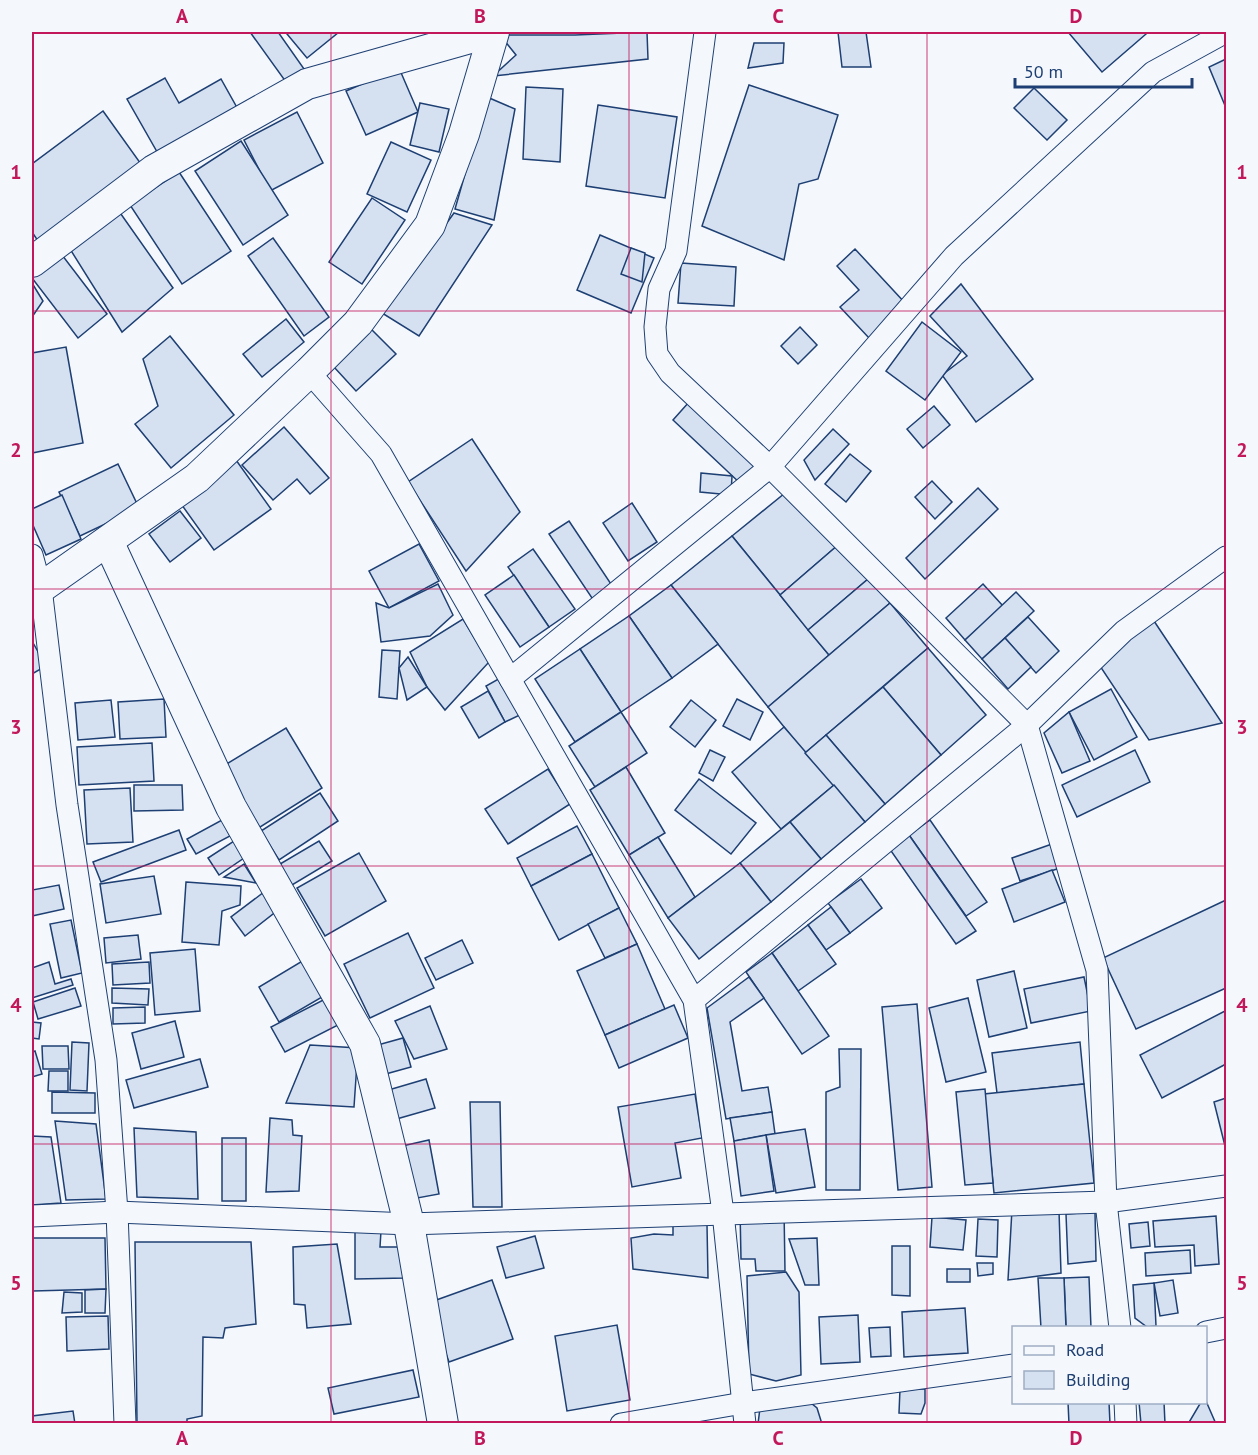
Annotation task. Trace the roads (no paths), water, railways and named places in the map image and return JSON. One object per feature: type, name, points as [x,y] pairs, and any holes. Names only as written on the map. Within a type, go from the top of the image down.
[{"type":"street","points":[[32,262],[154,171],[307,84],[493,32]]},
{"type":"street","points":[[36,591],[196,478],[358,323],[430,225],[464,134],[493,32]]},
{"type":"street","points":[[705,32],[676,251],[659,289],[655,327],[657,354],[670,373],[770,467],[1027,725],[1097,970],[1106,1202],[1120,1326]]},
{"type":"street","points":[[510,679],[770,467],[954,256],[1153,72],[1227,32]]},
{"type":"street","points":[[309,372],[381,454],[694,999],[723,1213],[744,1413]]},
{"type":"street","points":[[108,541],[231,807],[365,1044],[409,1224],[444,1424]]},
{"type":"street","points":[[32,555],[106,1060],[117,1212],[125,1424]]},
{"type":"street","points":[[694,999],[1027,725],[1124,631],[1227,557]]},
{"type":"street","points":[[32,1216],[117,1212],[409,1224],[1106,1202],[1227,1186]]},
{"type":"street","points":[[1207,1332],[1227,1328]]},
{"type":"street","points":[[621,1424],[744,1413],[1012,1365]]},
{"type":"street","points":[[1125,1404],[1126,1424]]}]
